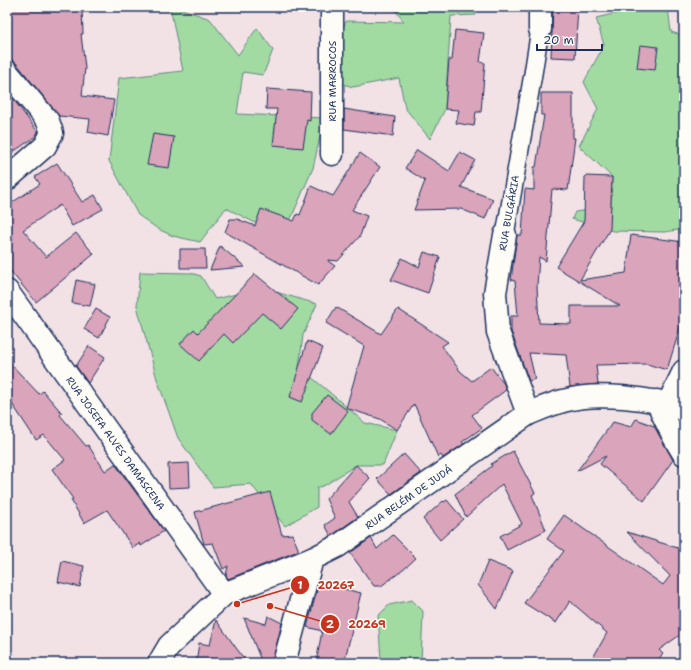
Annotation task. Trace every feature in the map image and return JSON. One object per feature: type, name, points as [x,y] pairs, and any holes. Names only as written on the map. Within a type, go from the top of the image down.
[{"type":"street","name":"RUA MARROCOS","points":[[332,7],[332,154]]},
{"type":"street","name":"RUA BULGÁRIA","points":[[528,414],[498,332],[495,293],[534,74],[540,29],[540,7]]},
{"type":"street","points":[[7,72],[48,121],[52,133],[45,146],[7,179]]},
{"type":"street","name":"RUA JOSEFA ALVES DAMASCENA","points":[[7,291],[224,594]]},
{"type":"street","points":[[684,371],[670,405],[669,428],[684,454]]},
{"type":"street","name":"RUA BELÉM DE JUDÁ","points":[[159,663],[169,646],[224,594],[312,559],[345,542],[528,414],[564,400],[582,397],[612,397],[670,405]]},
{"type":"street","points":[[284,663],[312,559]]},
{"type":"green space","points":[[170,7],[176,7],[210,19],[238,55],[257,28],[273,50],[263,75],[243,72],[237,114],[324,118],[313,168],[283,237],[226,208],[200,242],[173,236],[158,229],[138,215],[109,161],[119,78],[183,71]]},
{"type":"green space","points":[[393,7],[475,7],[476,15],[451,16],[445,109],[430,139],[405,108],[399,78],[353,87],[323,78],[346,21],[404,22]]},
{"type":"green space","points":[[621,7],[668,7],[671,32],[684,36],[684,229],[665,232],[613,231],[572,219],[575,212],[611,207],[612,177],[579,146],[598,109],[584,82],[604,45],[596,18],[622,12]]},
{"type":"green space","points":[[140,272],[191,273],[201,276],[215,299],[262,288],[317,304],[303,335],[299,367],[365,423],[397,430],[383,465],[356,465],[325,485],[317,488],[317,507],[285,526],[251,484],[213,487],[178,438],[157,379],[137,306]]},
{"type":"green space","points":[[412,600],[423,611],[421,663],[379,663],[381,659],[378,616],[389,605]]},
{"type":"building","points":[[8,7],[55,7],[55,9],[82,7],[83,34],[81,34],[85,68],[82,96],[114,100],[108,136],[88,132],[90,119],[59,116],[17,64],[12,60],[7,60]]},
{"type":"building","points":[[553,7],[578,7],[575,58],[551,57]]},
{"type":"building","points":[[455,30],[484,33],[480,62],[485,63],[481,112],[476,112],[474,126],[456,123],[459,110],[445,109],[449,60],[452,60]]},
{"type":"building","points":[[640,45],[658,47],[655,70],[637,68]]},
{"type":"building","points":[[267,89],[311,92],[310,121],[307,120],[303,148],[273,145],[277,109],[266,109]]},
{"type":"building","points":[[7,91],[38,132],[35,137],[7,156]]},
{"type":"building","points":[[541,93],[573,93],[573,138],[575,138],[568,190],[552,189],[546,261],[539,257],[537,286],[539,323],[571,324],[571,306],[620,306],[556,267],[584,221],[585,176],[612,177],[610,229],[580,280],[626,273],[631,235],[684,242],[684,315],[667,370],[647,364],[596,365],[598,384],[570,387],[566,355],[529,353],[535,379],[529,381],[511,331],[511,316],[518,316],[515,281],[511,280],[517,235],[522,235],[525,189],[534,190],[534,167],[536,167],[544,115],[541,115]]},
{"type":"building","points":[[344,109],[395,117],[393,136],[344,129]]},
{"type":"building","points":[[153,134],[174,137],[169,168],[147,165]]},
{"type":"building","points":[[417,150],[449,171],[460,152],[475,160],[461,187],[493,199],[485,219],[461,209],[414,210],[425,181],[405,168]]},
{"type":"building","points":[[360,153],[380,167],[352,210],[367,216],[360,236],[338,261],[328,260],[335,266],[318,285],[225,232],[230,219],[237,219],[255,226],[261,209],[294,221],[297,214],[300,215],[311,186],[333,196]]},
{"type":"building","points":[[57,163],[82,202],[95,195],[103,209],[72,226],[60,205],[23,230],[46,257],[76,233],[94,254],[36,302],[7,267],[7,206],[40,184],[35,177]]},
{"type":"building","points":[[220,246],[245,267],[210,270]]},
{"type":"building","points":[[180,249],[205,249],[206,268],[180,268]]},
{"type":"building","points":[[424,252],[440,257],[428,293],[391,280],[402,258],[419,267]]},
{"type":"building","points":[[255,274],[298,309],[281,329],[262,313],[233,343],[224,334],[199,361],[180,344],[194,329],[198,333]]},
{"type":"building","points":[[76,280],[95,284],[90,306],[72,303]]},
{"type":"building","points":[[336,307],[381,334],[398,309],[448,342],[442,346],[460,371],[472,381],[491,367],[504,384],[506,390],[472,415],[482,428],[462,442],[464,444],[443,458],[441,455],[438,457],[414,404],[397,430],[380,419],[346,408],[364,346],[326,323]]},
{"type":"building","points":[[96,309],[110,317],[99,338],[84,329]]},
{"type":"building","points":[[307,341],[323,348],[302,402],[290,397]]},
{"type":"building","points":[[89,346],[105,357],[88,383],[76,366]]},
{"type":"building","points":[[7,360],[39,394],[43,391],[62,413],[60,415],[86,446],[88,445],[105,471],[115,464],[164,531],[141,546],[140,543],[133,548],[107,510],[84,523],[71,500],[73,499],[52,469],[65,460],[44,435],[36,440],[7,396]]},
{"type":"building","points":[[327,395],[348,411],[331,434],[312,420],[312,413]]},
{"type":"building","points":[[636,419],[654,426],[673,460],[644,501],[600,464],[606,456],[577,471],[613,422],[631,427]]},
{"type":"building","points":[[513,451],[535,493],[532,495],[546,530],[507,550],[500,536],[522,524],[502,484],[466,517],[455,494],[492,466],[491,464]]},
{"type":"building","points":[[404,454],[421,473],[391,494],[377,479]]},
{"type":"building","points":[[189,463],[190,487],[169,488],[168,464]]},
{"type":"building","points":[[356,465],[370,478],[349,502],[358,517],[331,536],[325,525],[335,518],[326,499]]},
{"type":"building","points":[[270,492],[282,535],[292,534],[298,551],[228,579],[226,575],[228,566],[223,569],[213,543],[204,544],[195,512]]},
{"type":"building","points":[[447,500],[463,519],[440,540],[423,519],[443,501],[444,502]]},
{"type":"building","points":[[564,515],[663,585],[670,576],[627,532],[684,550],[684,632],[659,650],[663,654],[655,663],[590,663],[607,633],[570,601],[556,623],[524,603],[564,551],[547,539]]},
{"type":"building","points":[[393,535],[416,558],[403,570],[381,586],[374,586],[350,553],[371,538],[377,549]]},
{"type":"building","points":[[62,561],[84,566],[80,587],[58,582]]},
{"type":"building","points":[[488,561],[513,571],[497,609],[478,585]]},
{"type":"building","points":[[319,583],[361,593],[344,663],[316,663],[322,631],[307,627]]},
{"type":"building","points":[[268,616],[282,623],[272,663],[262,663],[244,618],[266,624]]},
{"type":"building","points":[[216,620],[247,663],[196,663],[199,643],[210,645]]},
{"type":"place","name":"20267","points":[[237,604]]},
{"type":"place","name":"20269","points":[[270,606]]}]
